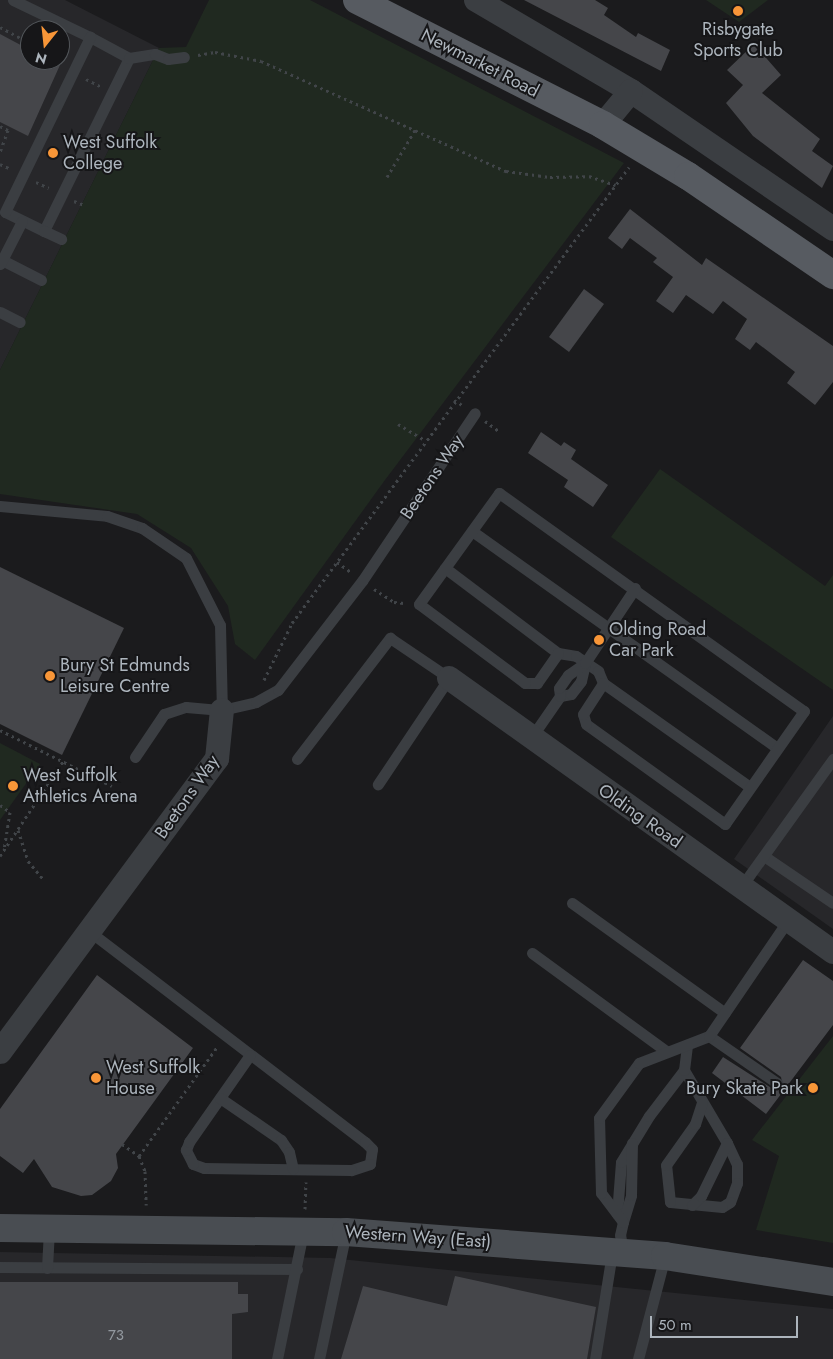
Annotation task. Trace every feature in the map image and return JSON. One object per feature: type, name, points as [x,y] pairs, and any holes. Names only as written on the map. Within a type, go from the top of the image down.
[{"type":"main road","name":"Newmarket Road","points":[[357,0],[603,125],[833,275]]},
{"type":"street","points":[[476,0],[631,91],[833,229]]},
{"type":"street","points":[[603,125],[631,91]]},
{"type":"street","name":"Olding Road","points":[[449,678],[833,952]]},
{"type":"street","name":"Beetons Way","points":[[0,1052],[217,759],[222,710]]},
{"type":"street","name":"Western Way (East)","points":[[0,1228],[49,1229],[304,1220],[346,1232],[665,1256],[833,1282]]},
{"type":"lane","points":[[13,0],[129,58],[156,54],[168,59],[184,57]]},
{"type":"lane","points":[[61,240],[3,211],[23,175],[90,37]]},
{"type":"lane","points":[[44,231],[129,58]]},
{"type":"lane","points":[[22,221],[1,261],[41,280]]},
{"type":"lane","points":[[0,312],[20,322]]},
{"type":"lane","name":"Beetons Way","points":[[222,710],[256,702],[278,690],[304,659],[362,581],[475,413]]},
{"type":"lane","points":[[558,653],[537,683],[525,683],[419,604],[499,492],[804,711],[725,824],[586,724],[583,714],[603,683]]},
{"type":"lane","points":[[0,506],[107,516],[142,528],[186,558],[220,625],[222,710],[186,707],[164,714],[135,757]]},
{"type":"lane","points":[[472,531],[777,748]]},
{"type":"lane","points":[[445,568],[558,653],[576,656],[598,671],[603,683],[750,787]]},
{"type":"lane","points":[[531,738],[560,696],[559,688],[568,675],[585,663],[635,588]]},
{"type":"lane","points":[[297,759],[390,638],[449,678],[378,784]]},
{"type":"lane","points":[[741,887],[833,759]]},
{"type":"lane","points":[[764,856],[833,903]]},
{"type":"lane","points":[[572,903],[725,1014]]},
{"type":"lane","points":[[620,1218],[601,1193],[599,1118],[639,1063],[709,1036],[788,920]]},
{"type":"lane","points":[[89,931],[225,1036],[250,1055],[372,1149],[370,1164],[362,1169],[204,1168],[193,1164],[186,1150],[189,1142],[250,1055]]},
{"type":"lane","points":[[532,953],[666,1051]]},
{"type":"lane","points":[[709,1036],[777,1083]]},
{"type":"lane","points":[[595,1359],[617,1253],[620,1218],[631,1195],[632,1141],[676,1084],[684,1070],[687,1046]]},
{"type":"lane","points":[[684,1070],[728,1143],[737,1164],[737,1183],[730,1202],[722,1207],[670,1202],[666,1165],[695,1124],[702,1102]]},
{"type":"lane","points":[[220,1098],[281,1140],[290,1152],[293,1169]]},
{"type":"lane","points":[[692,1205],[701,1196],[728,1143]]},
{"type":"lane","points":[[277,1359],[297,1269],[304,1220]]},
{"type":"lane","points":[[48,1268],[49,1229]]},
{"type":"lane","points":[[319,1359],[346,1232]]},
{"type":"lane","points":[[638,1359],[665,1256]]},
{"type":"lane","points":[[0,1267],[297,1269]]},
{"type":"path","points":[[0,28],[20,38]]},
{"type":"path","points":[[184,57],[214,52],[261,61],[506,171],[550,178],[589,176],[616,185]]},
{"type":"path","points":[[72,72],[112,91]]},
{"type":"path","points":[[0,126],[8,130],[0,152]]},
{"type":"path","points":[[387,177],[416,130]]},
{"type":"path","points":[[256,702],[292,623],[425,440],[643,150]]},
{"type":"path","points":[[0,164],[82,204]]},
{"type":"path","points":[[398,424],[425,440]]},
{"type":"path","points":[[372,588],[394,602]]},
{"type":"path","points":[[0,730],[64,760],[112,786]]},
{"type":"path","points":[[0,856],[64,760]]},
{"type":"path","points":[[0,805],[10,812],[2,842],[5,849]]},
{"type":"path","points":[[17,830],[28,860],[44,880]]},
{"type":"path","points":[[139,1156],[225,1036]]},
{"type":"path","points":[[122,1144],[139,1156],[145,1171],[146,1206]]},
{"type":"path","points":[[304,1220],[307,1169]]},
{"type":"shaded area","name":"West Suffolk College","points":[[0,0],[65,0],[159,48],[0,370]]},
{"type":"shaded area","points":[[209,0],[310,0],[624,163],[385,480],[255,660],[235,644],[228,606],[191,548],[137,514],[0,494],[0,370],[159,48],[186,47]]},
{"type":"shaded area","name":"Risbygate Sports Club","points":[[706,0],[768,0],[739,22]]},
{"type":"shaded area","points":[[660,469],[825,586],[833,575],[833,690],[611,537]]},
{"type":"shaded area","points":[[833,716],[833,929],[734,859]]},
{"type":"shaded area","name":"West Suffolk Athletics Arena","points":[[0,743],[40,764],[0,820]]},
{"type":"shaded area","name":"Bury Skate Park","points":[[833,1036],[833,1243],[756,1230],[779,1156],[752,1140]]},
{"type":"shaded area","points":[[0,1252],[330,1258],[833,1309],[833,1359],[0,1359]]},
{"type":"building","points":[[524,0],[595,0],[608,8],[604,15],[636,37],[638,33],[670,50],[661,71]]},
{"type":"building","points":[[0,34],[20,45],[20,70],[58,70],[28,136],[0,122]]},
{"type":"building","points":[[754,44],[781,75],[762,93],[820,139],[812,151],[833,166],[822,188],[753,136],[726,103],[743,85],[727,70]]},
{"type":"building","points":[[630,209],[702,265],[706,258],[833,346],[833,382],[815,405],[787,383],[795,372],[756,342],[750,350],[735,339],[747,319],[723,301],[713,314],[686,295],[673,313],[656,301],[673,277],[653,262],[657,258],[630,238],[622,249],[608,238]]},
{"type":"building","points":[[584,289],[604,304],[569,352],[549,337]]},
{"type":"building","points":[[541,432],[561,446],[564,442],[576,450],[571,459],[608,485],[593,507],[564,487],[568,480],[528,453]]},
{"type":"building","name":"Bury St Edmunds Leisure Centre","points":[[0,567],[124,628],[62,755],[0,724]]},
{"type":"building","points":[[803,960],[833,981],[833,1025],[766,1114],[712,1073],[723,1057],[773,1089],[783,1088],[781,1077],[740,1048]]},
{"type":"building","name":"West Suffolk House","points":[[97,975],[193,1048],[116,1154],[118,1168],[111,1181],[92,1195],[81,1196],[52,1187],[34,1159],[23,1173],[0,1156],[0,1109]]},
{"type":"building","points":[[455,1276],[596,1307],[587,1359],[341,1359],[363,1286],[447,1306]]},
{"type":"building","points":[[0,1282],[238,1282],[238,1294],[248,1294],[248,1312],[232,1314],[232,1359],[0,1359]]},
{"type":"place","name":"Risbygate Sports Club","points":[[738,11]]},
{"type":"place","name":"West Suffolk College","points":[[53,153]]},
{"type":"place","name":"Olding Road Car Park","points":[[599,640]]},
{"type":"place","name":"Bury St Edmunds Leisure Centre","points":[[50,676]]},
{"type":"place","name":"West Suffolk Athletics Arena","points":[[13,786]]},
{"type":"place","name":"West Suffolk House","points":[[96,1078]]},
{"type":"place","name":"Bury Skate Park","points":[[813,1088]]}]
